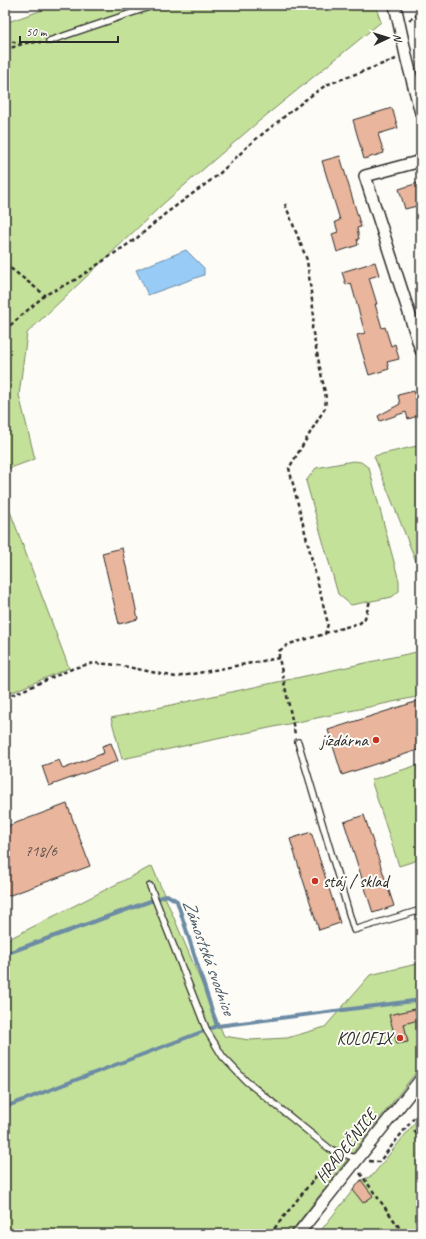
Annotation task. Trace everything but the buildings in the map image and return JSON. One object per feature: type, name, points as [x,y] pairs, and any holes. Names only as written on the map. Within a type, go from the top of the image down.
[{"type":"street","points":[[395,5],[406,56],[421,113]]},
{"type":"street","points":[[421,161],[365,176],[421,350]]},
{"type":"street","name":"HRADEČNICE","points":[[298,1234],[421,1079]]},
{"type":"lane","points":[[49,41],[155,5]]},
{"type":"lane","points":[[298,742],[354,930],[421,910]]},
{"type":"lane","points":[[150,886],[207,1031],[223,1057],[246,1081],[330,1149],[356,1162]]},
{"type":"path","points":[[404,23],[421,13]]},
{"type":"path","points":[[5,42],[25,43],[49,41]]},
{"type":"path","points":[[5,50],[25,43]]},
{"type":"path","points":[[5,330],[45,295],[75,280],[137,238],[165,214],[218,175],[250,144],[326,85],[360,71],[406,56]]},
{"type":"path","points":[[285,204],[307,260],[314,316],[312,328],[326,398],[325,408],[289,468],[328,620],[325,634]]},
{"type":"path","points":[[5,264],[45,295]]},
{"type":"path","points":[[298,742],[278,658],[279,651],[289,644],[360,623],[365,618],[370,602]]},
{"type":"path","points":[[5,698],[74,668],[94,663],[118,665],[176,677],[278,658]]},
{"type":"path","points":[[414,1130],[421,1142]]},
{"type":"path","points":[[356,1162],[404,1234]]},
{"type":"green space","points":[[57,5],[375,5],[381,22],[258,122],[164,203],[27,333],[19,395],[35,459],[5,470],[5,23]]},
{"type":"green space","points":[[421,445],[421,574],[374,456]]},
{"type":"green space","points":[[353,461],[361,462],[369,468],[399,581],[399,591],[392,597],[351,605],[338,594],[306,481],[316,468]]},
{"type":"green space","points":[[5,498],[69,668],[5,695]]},
{"type":"green space","points":[[421,651],[421,696],[122,759],[111,718]]},
{"type":"green space","points":[[421,764],[421,859],[399,866],[371,780]]},
{"type":"green space","points":[[152,866],[224,1036],[249,1040],[287,1038],[325,1027],[370,975],[421,963],[421,1066],[289,1234],[5,1234],[5,941]]},
{"type":"green space","points":[[421,1115],[421,1234],[318,1234],[361,1180],[372,1176]]},
{"type":"water","points":[[186,250],[204,268],[204,275],[148,295],[136,270]]},
{"type":"waterway","name":"Zámostská svodnice","points":[[5,954],[167,895],[177,901],[217,1026],[421,1000]]},
{"type":"waterway","points":[[5,1107],[217,1026]]},
{"type":"place","name":"jízdárna","points":[[376,740]]},
{"type":"place","name":"stáj / sklad","points":[[315,881]]},
{"type":"place","name":"KOLOFIX","points":[[400,1038]]}]
